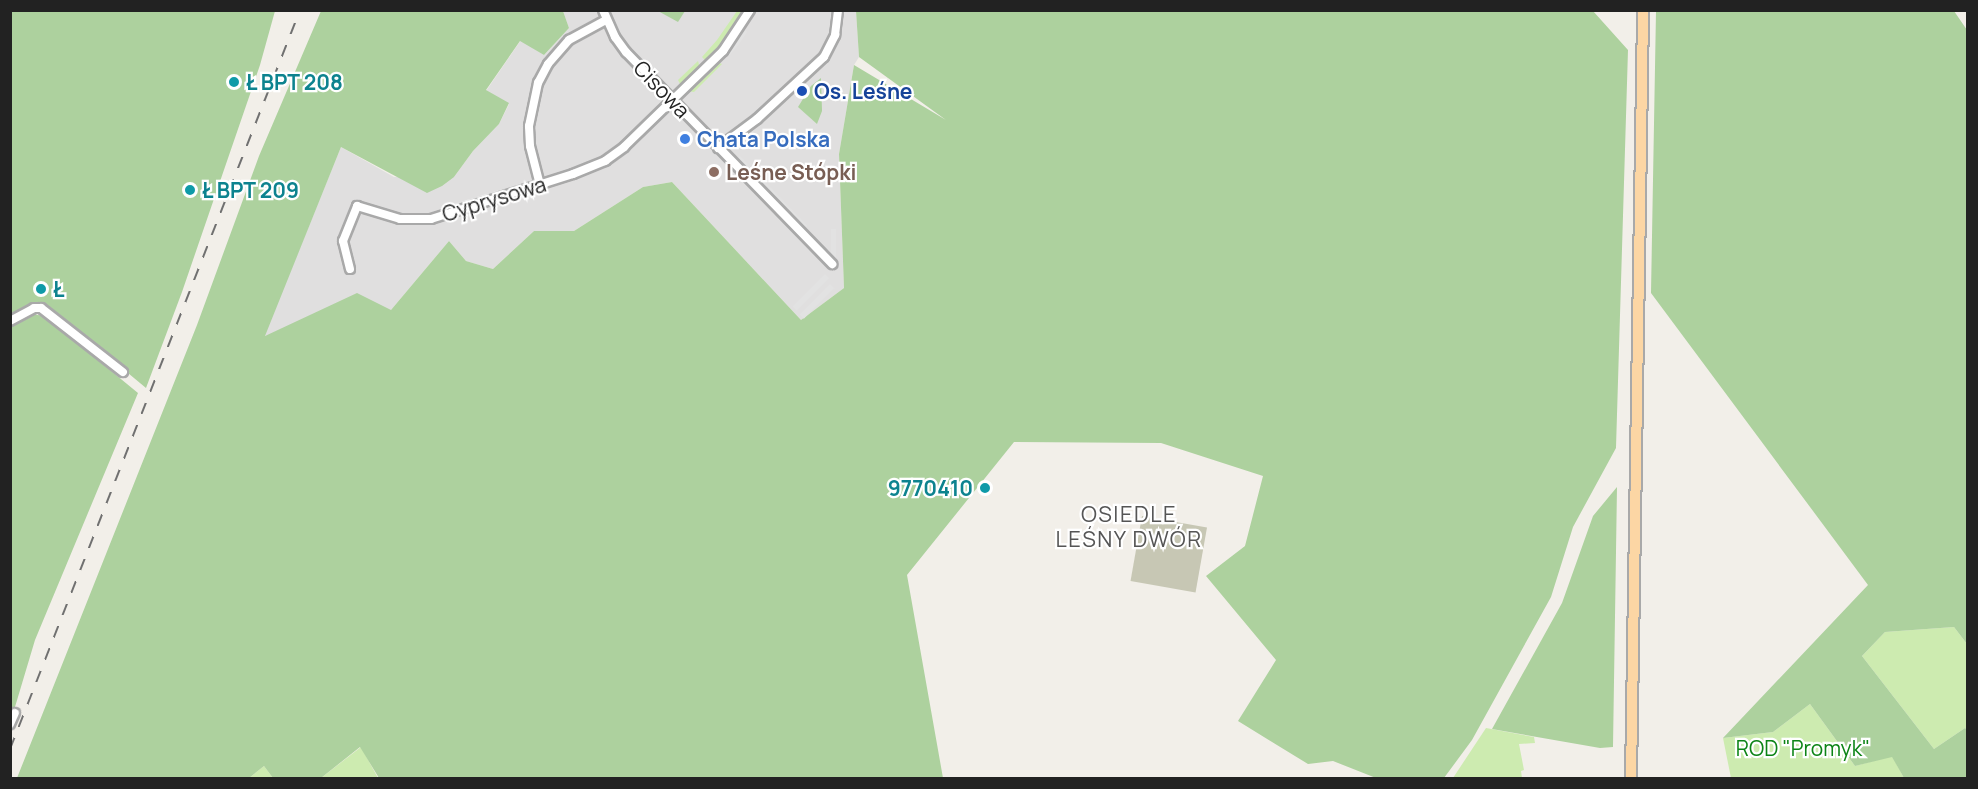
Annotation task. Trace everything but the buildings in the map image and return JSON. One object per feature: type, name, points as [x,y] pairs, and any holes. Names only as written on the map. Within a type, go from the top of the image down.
[{"type":"main road","points":[[1631,778],[1643,10]]},
{"type":"street","name":"Cisowa","points":[[603,10],[606,20],[627,52],[832,264]]},
{"type":"street","name":"Cyprysowa","points":[[350,268],[344,241],[357,206],[400,219],[431,219],[540,185],[605,161],[624,147],[723,51],[750,10]]},
{"type":"street","points":[[718,148],[751,125],[825,57],[836,35],[838,10]]},
{"type":"street","points":[[540,185],[532,156],[529,126],[538,83],[555,55],[569,40],[606,20]]},
{"type":"street","points":[[10,321],[34,308],[41,308],[123,372]]},
{"type":"street","points":[[10,724],[15,713]]},
{"type":"shaded area","points":[[563,11],[856,11],[859,57],[854,65],[839,154],[844,288],[801,320],[672,182],[643,187],[574,231],[534,231],[493,269],[466,261],[449,241],[391,310],[264,336],[341,147],[394,177],[454,177],[473,151],[499,124],[509,104],[486,91],[521,40],[544,55],[569,28]]},
{"type":"shaded area","points":[[744,28],[747,32],[739,44],[730,55],[725,53]]},
{"type":"shaded area","points":[[740,156],[807,226],[803,230],[736,160]]},
{"type":"shaded area","points":[[737,170],[826,264],[825,265],[735,172]]},
{"type":"shaded area","points":[[831,229],[836,229],[836,269],[831,269]]},
{"type":"shaded area","points":[[825,274],[829,278],[797,311],[792,307]]},
{"type":"shaded area","points":[[830,284],[834,288],[804,319],[800,314]]},
{"type":"shaded area","points":[[1142,516],[1207,527],[1196,592],[1131,581]]},
{"type":"green space","points":[[685,10],[678,22],[658,11]]},
{"type":"green space","points":[[11,11],[275,11],[260,65],[182,292],[146,388],[45,304],[39,302],[11,317]]},
{"type":"green space","points":[[321,11],[563,11],[569,28],[544,55],[520,41],[486,90],[509,103],[499,124],[473,151],[454,177],[442,186],[427,193],[341,147],[265,336],[357,293],[391,310],[449,241],[466,261],[493,269],[534,231],[574,231],[643,187],[672,182],[801,320],[844,288],[839,154],[854,65],[946,120],[859,57],[856,11],[1593,11],[1628,50],[1616,448],[1573,527],[1551,597],[1472,740],[1444,778],[1376,778],[1333,761],[1308,764],[1238,721],[1276,660],[1206,576],[1245,546],[1263,476],[1161,443],[1014,442],[907,575],[943,778],[379,778],[360,747],[321,778],[273,778],[264,766],[249,778],[17,778],[197,325],[259,156]]},
{"type":"green space","points":[[737,11],[745,11],[720,49],[705,60],[702,57]]},
{"type":"green space","points":[[1656,11],[1954,11],[1967,30],[1967,644],[1954,627],[1885,632],[1862,656],[1934,749],[1965,728],[1968,731],[1967,778],[1904,778],[1892,757],[1855,766],[1810,704],[1773,732],[1723,738],[1868,585],[1651,293]]},
{"type":"green space","points":[[698,61],[700,68],[681,86],[678,80]]},
{"type":"green space","points":[[717,62],[722,64],[694,92],[686,91]]},
{"type":"green space","points":[[821,78],[822,111],[817,124],[798,107],[811,86]]},
{"type":"green space","points":[[32,314],[44,316],[138,393],[35,640],[12,717],[11,325]]},
{"type":"green space","points":[[1617,487],[1613,747],[1600,748],[1492,729],[1562,603],[1593,516]]},
{"type":"green space","name":"ROD \"Promyk\"","points":[[1954,627],[1967,644],[1967,731],[1965,728],[1934,749],[1862,656],[1885,632]]},
{"type":"green space","name":"ROD \"Promyk\"","points":[[1810,704],[1855,766],[1892,756],[1904,778],[1731,778],[1723,738],[1773,732]]},
{"type":"green space","points":[[1486,728],[1534,737],[1535,743],[1519,744],[1524,770],[1521,771],[1522,778],[1453,778]]},
{"type":"green space","points":[[361,747],[378,778],[321,778]]},
{"type":"green space","points":[[264,766],[273,778],[249,778]]},
{"type":"railway","points":[[10,749],[300,10]]},
{"type":"place","name":"Ł BPT 208","points":[[234,82]]},
{"type":"place","name":"Os. Leśne","points":[[802,91]]},
{"type":"place","name":"Chata Polska","points":[[685,139]]},
{"type":"place","name":"Leśne Stópki","points":[[714,172]]},
{"type":"place","name":"Ł BPT 209","points":[[190,190]]},
{"type":"place","name":"Ł","points":[[41,289]]},
{"type":"place","name":"9770410","points":[[985,488]]},
{"type":"district","name":"OSIEDLE LEŚNY DWÓR","points":[[1129,526]]}]
